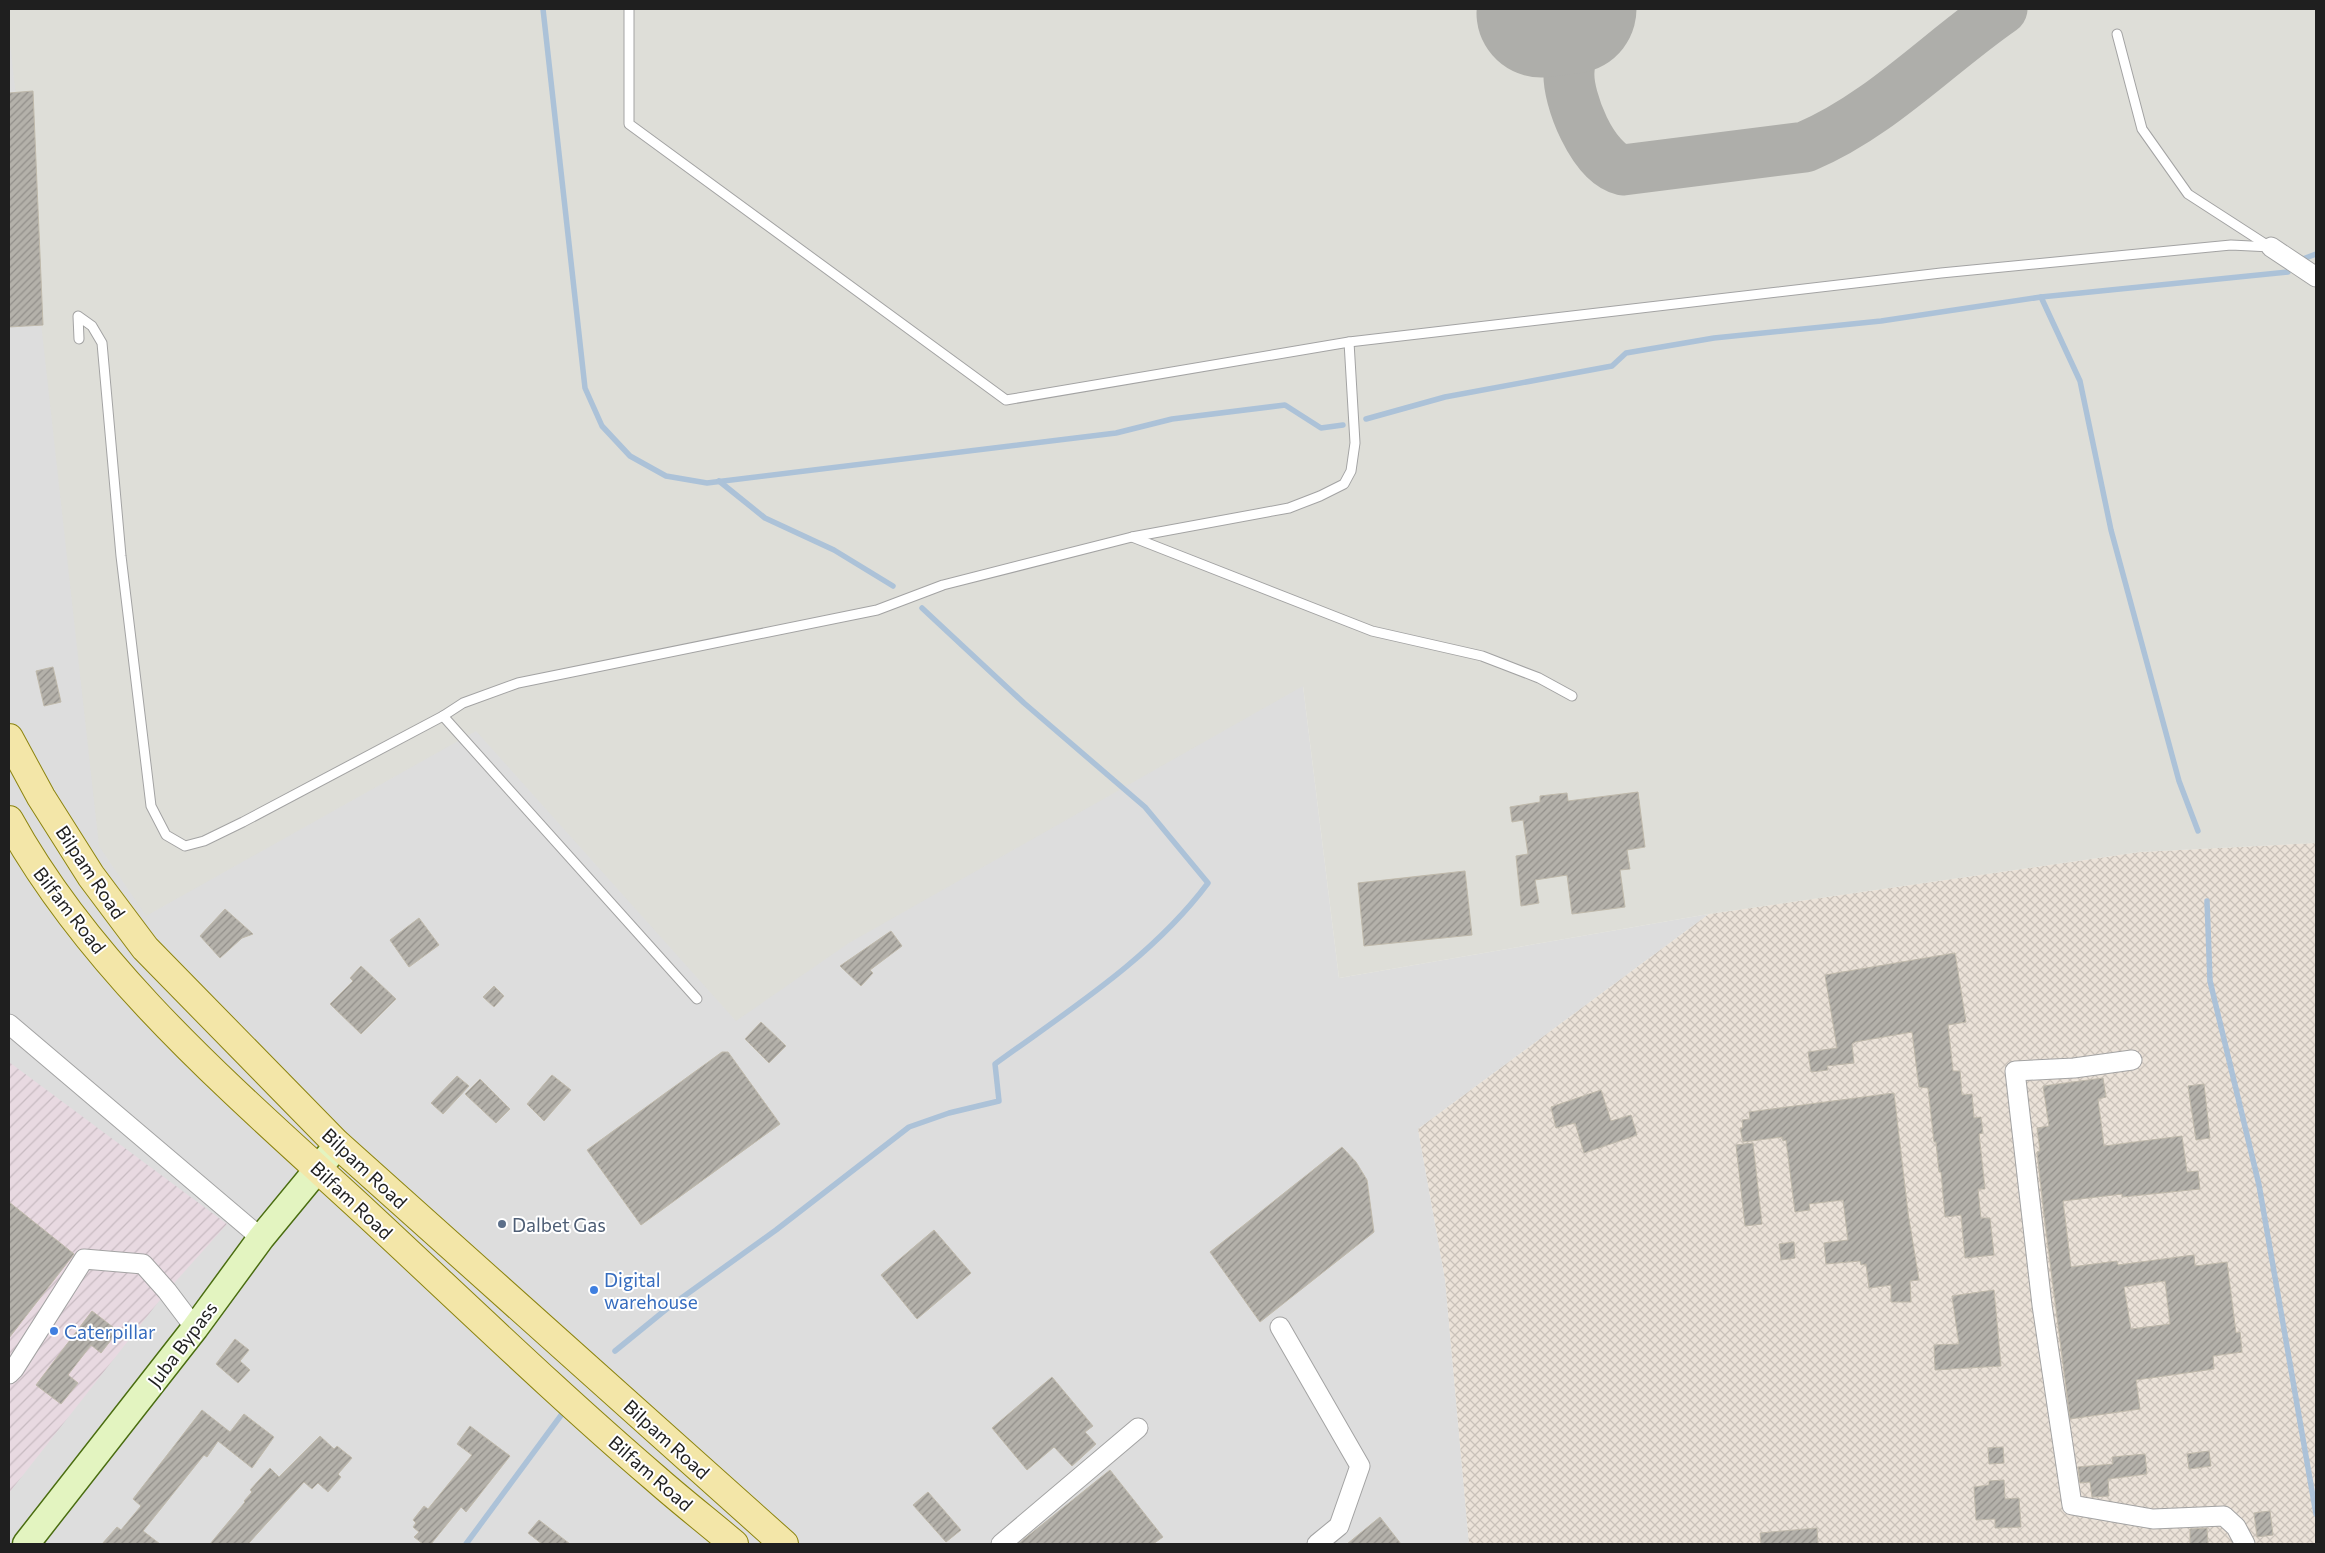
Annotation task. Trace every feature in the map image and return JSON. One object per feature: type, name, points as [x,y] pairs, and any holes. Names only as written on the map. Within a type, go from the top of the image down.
[{"type":"main road","name":"Bilpam Road","points":[[9,738],[41,797],[86,868],[145,948],[336,1143],[784,1544]]},
{"type":"main road","name":"Bilfam Road","points":[[9,820],[32,861],[61,903],[162,1022],[327,1177],[654,1478],[733,1544]]},
{"type":"main road","name":"Juba Bypass","points":[[26,1544],[195,1328],[261,1238],[331,1152],[336,1143]]},
{"type":"street","points":[[2271,247],[2316,277]]},
{"type":"street","points":[[9,1024],[261,1238]]},
{"type":"street","points":[[2132,1060],[2074,1068],[2015,1072],[2042,1306],[2072,1505],[2154,1518],[2224,1516],[2236,1527],[2245,1544]]},
{"type":"street","points":[[9,1374],[84,1259],[143,1264],[167,1291],[195,1328]]},
{"type":"street","points":[[1280,1327],[1360,1466],[1339,1526],[1316,1544]]},
{"type":"street","points":[[1001,1544],[1138,1428]]},
{"type":"lane","points":[[629,9],[629,124],[1006,400],[1349,342],[1941,273],[2231,245],[2271,247]]},
{"type":"lane","points":[[2117,34],[2142,129],[2188,194],[2271,247]]},
{"type":"lane","points":[[79,339],[78,316],[92,326],[102,343],[114,490],[151,806],[166,835],[186,846],[204,841],[443,716],[463,703],[518,683],[877,610],[943,585],[1132,537],[1289,508],[1344,484],[1352,471],[1355,443],[1349,342]]},
{"type":"lane","points":[[1132,537],[1372,631],[1482,656],[1539,678],[1572,696]]},
{"type":"lane","points":[[443,716],[697,1000]]},
{"type":"shaded area","points":[[9,9],[2316,9],[1303,686],[1339,978],[1709,914],[1418,1129],[1445,1279],[1469,1544],[9,1544]]},
{"type":"shaded area","points":[[9,9],[2316,9],[2316,843],[2140,852],[1709,914],[1339,978],[1303,686],[849,943],[736,1021],[476,731],[146,916],[99,846],[9,34]]},
{"type":"shaded area","points":[[2316,843],[2316,1544],[1469,1544],[1445,1279],[1418,1129],[1709,914],[2140,852]]},
{"type":"shaded area","points":[[9,1062],[227,1224],[167,1291],[9,1493]]},
{"type":"building","points":[[33,91],[43,325],[9,327],[9,93]]},
{"type":"building","points":[[53,667],[61,702],[44,706],[36,671]]},
{"type":"building","points":[[1638,792],[1645,847],[1627,850],[1630,869],[1620,870],[1625,907],[1572,914],[1567,875],[1535,880],[1539,903],[1521,906],[1516,856],[1528,854],[1523,820],[1512,822],[1510,807],[1540,802],[1540,796],[1567,793],[1568,801]]},
{"type":"building","points":[[1465,871],[1472,935],[1364,946],[1358,883]]},
{"type":"building","points":[[225,909],[253,934],[242,938],[220,958],[200,936]]},
{"type":"building","points":[[419,918],[439,945],[409,967],[390,940]]},
{"type":"building","points":[[891,931],[902,946],[870,970],[873,973],[861,986],[840,966]]},
{"type":"building","points":[[1955,953],[1966,1022],[1948,1025],[1953,1071],[1960,1071],[1962,1095],[1972,1094],[1974,1118],[1981,1117],[1983,1133],[1979,1134],[1985,1189],[1978,1189],[1981,1218],[1990,1218],[1994,1255],[1965,1258],[1961,1215],[1945,1217],[1941,1172],[1939,1172],[1936,1142],[1934,1142],[1928,1088],[1919,1087],[1912,1032],[1855,1042],[1852,1044],[1854,1063],[1827,1066],[1828,1070],[1811,1072],[1808,1052],[1837,1048],[1825,975]]},
{"type":"building","points":[[361,966],[396,999],[361,1034],[330,1004],[353,981],[350,978]]},
{"type":"building","points":[[494,986],[504,996],[494,1007],[483,997]]},
{"type":"building","points":[[761,1022],[786,1046],[769,1063],[745,1039]]},
{"type":"building","points":[[722,1052],[728,1052],[780,1124],[641,1225],[587,1150]]},
{"type":"building","points":[[552,1075],[571,1090],[544,1121],[527,1104]]},
{"type":"building","points":[[457,1076],[469,1086],[443,1114],[431,1103]]},
{"type":"building","points":[[2103,1078],[2106,1097],[2098,1099],[2104,1146],[2182,1136],[2187,1172],[2198,1171],[2200,1189],[2122,1197],[2122,1194],[2063,1201],[2071,1267],[2117,1261],[2118,1265],[2194,1255],[2195,1266],[2227,1262],[2236,1333],[2240,1332],[2242,1352],[2213,1356],[2214,1369],[2136,1380],[2140,1409],[2070,1419],[2037,1152],[2040,1151],[2037,1128],[2049,1126],[2043,1086]],"holes":[[[2165,1281],[2170,1324],[2131,1329],[2124,1287]]]},
{"type":"building","points":[[480,1079],[510,1109],[496,1123],[465,1094]]},
{"type":"building","points":[[2204,1084],[2210,1138],[2196,1140],[2188,1086]]},
{"type":"building","points":[[1601,1090],[1611,1121],[1631,1115],[1637,1135],[1584,1153],[1575,1123],[1556,1128],[1551,1107]]},
{"type":"building","points":[[1894,1093],[1908,1213],[1919,1280],[1910,1281],[1911,1302],[1891,1302],[1891,1285],[1869,1288],[1866,1264],[1861,1265],[1860,1261],[1826,1264],[1824,1243],[1848,1240],[1843,1200],[1809,1204],[1810,1210],[1795,1212],[1786,1140],[1783,1141],[1782,1137],[1743,1142],[1740,1128],[1743,1128],[1742,1120],[1750,1119],[1749,1112]]},
{"type":"building","points":[[1753,1143],[1762,1224],[1745,1226],[1736,1145]]},
{"type":"building","points":[[1342,1147],[1356,1162],[1367,1180],[1374,1232],[1260,1322],[1210,1252]]},
{"type":"building","points":[[9,1202],[74,1254],[9,1338]]},
{"type":"building","points":[[934,1230],[971,1273],[917,1319],[881,1275]]},
{"type":"building","points":[[1794,1242],[1795,1258],[1781,1260],[1779,1244]]},
{"type":"building","points":[[1994,1290],[2001,1366],[1935,1370],[1934,1345],[1959,1344],[1952,1296]]},
{"type":"building","points":[[92,1311],[118,1331],[101,1353],[91,1345],[68,1375],[78,1383],[61,1404],[36,1385]]},
{"type":"building","points":[[235,1339],[249,1350],[240,1361],[250,1370],[238,1383],[216,1364]]},
{"type":"building","points":[[1052,1377],[1093,1426],[1085,1432],[1096,1444],[1072,1466],[1054,1447],[1027,1470],[992,1428]]},
{"type":"building","points":[[202,1410],[230,1432],[244,1414],[274,1437],[252,1468],[218,1441],[207,1457],[204,1455],[143,1531],[160,1544],[102,1544],[117,1527],[121,1530],[141,1506],[133,1499]]},
{"type":"building","points":[[470,1426],[510,1456],[466,1512],[461,1507],[431,1544],[423,1544],[414,1537],[419,1532],[413,1527],[416,1523],[413,1520],[424,1506],[428,1509],[472,1455],[457,1444]]},
{"type":"building","points":[[320,1436],[334,1449],[337,1446],[352,1458],[338,1474],[341,1477],[328,1492],[318,1483],[312,1489],[304,1482],[248,1544],[210,1544],[245,1502],[252,1492],[250,1490],[270,1468],[279,1477]]},
{"type":"building","points":[[2003,1447],[2004,1463],[1989,1464],[1988,1448]]},
{"type":"building","points":[[2209,1451],[2211,1466],[2189,1469],[2187,1454]]},
{"type":"building","points":[[2145,1454],[2147,1474],[2108,1479],[2109,1496],[2092,1497],[2090,1482],[2080,1483],[2078,1467],[2113,1464],[2112,1457]]},
{"type":"building","points":[[1110,1470],[1163,1537],[1153,1544],[1018,1544]]},
{"type":"building","points":[[2004,1480],[2005,1499],[2019,1498],[2021,1527],[1995,1528],[1995,1519],[1976,1520],[1974,1487],[1989,1485],[1989,1481]]},
{"type":"building","points":[[928,1492],[961,1530],[946,1542],[913,1505]]},
{"type":"building","points":[[2270,1511],[2273,1535],[2257,1537],[2254,1513]]},
{"type":"building","points":[[1380,1517],[1401,1544],[1347,1544]]},
{"type":"building","points":[[539,1520],[570,1544],[542,1544],[528,1533]]},
{"type":"building","points":[[1817,1528],[1818,1544],[1761,1544],[1760,1533]]},
{"type":"building","points":[[2207,1528],[2208,1544],[2190,1544],[2190,1529]]},
{"type":"waterway","points":[[543,9],[585,388],[602,426],[630,456],[666,476],[707,483],[1116,433],[1172,419],[1285,405],[1321,428],[1343,425]]},
{"type":"waterway","points":[[2303,259],[2316,254]]},
{"type":"waterway","points":[[1366,419],[1445,397],[1612,366],[1626,353],[1714,338],[1881,321],[2041,297],[2288,272]]},
{"type":"waterway","points":[[2041,297],[2080,381],[2111,530],[2179,781],[2198,831]]},
{"type":"waterway","points":[[719,481],[765,518],[834,550],[893,586]]},
{"type":"waterway","points":[[615,1351],[669,1307],[776,1230],[909,1127],[949,1113],[999,1101],[995,1064],[1080,1003],[1136,959],[1186,910],[1208,883],[1145,807],[1024,703],[922,608]]},
{"type":"waterway","points":[[2207,901],[2210,981],[2259,1185],[2316,1514]]},
{"type":"waterway","points":[[466,1544],[562,1414]]},
{"type":"taxiway","points":[[1588,9],[1578,31],[1571,55],[1569,71],[1572,97],[1577,113],[1592,143],[1612,165],[1623,170],[1805,147],[1832,134],[1883,102],[2002,9]]},
{"type":"runway","points":[[1541,13],[1572,9]]},
{"type":"place","name":"Dalbet Gas","points":[[502,1224]]},
{"type":"place","name":"Digital warehouse","points":[[594,1290]]},
{"type":"place","name":"Caterpillar","points":[[54,1331]]}]
